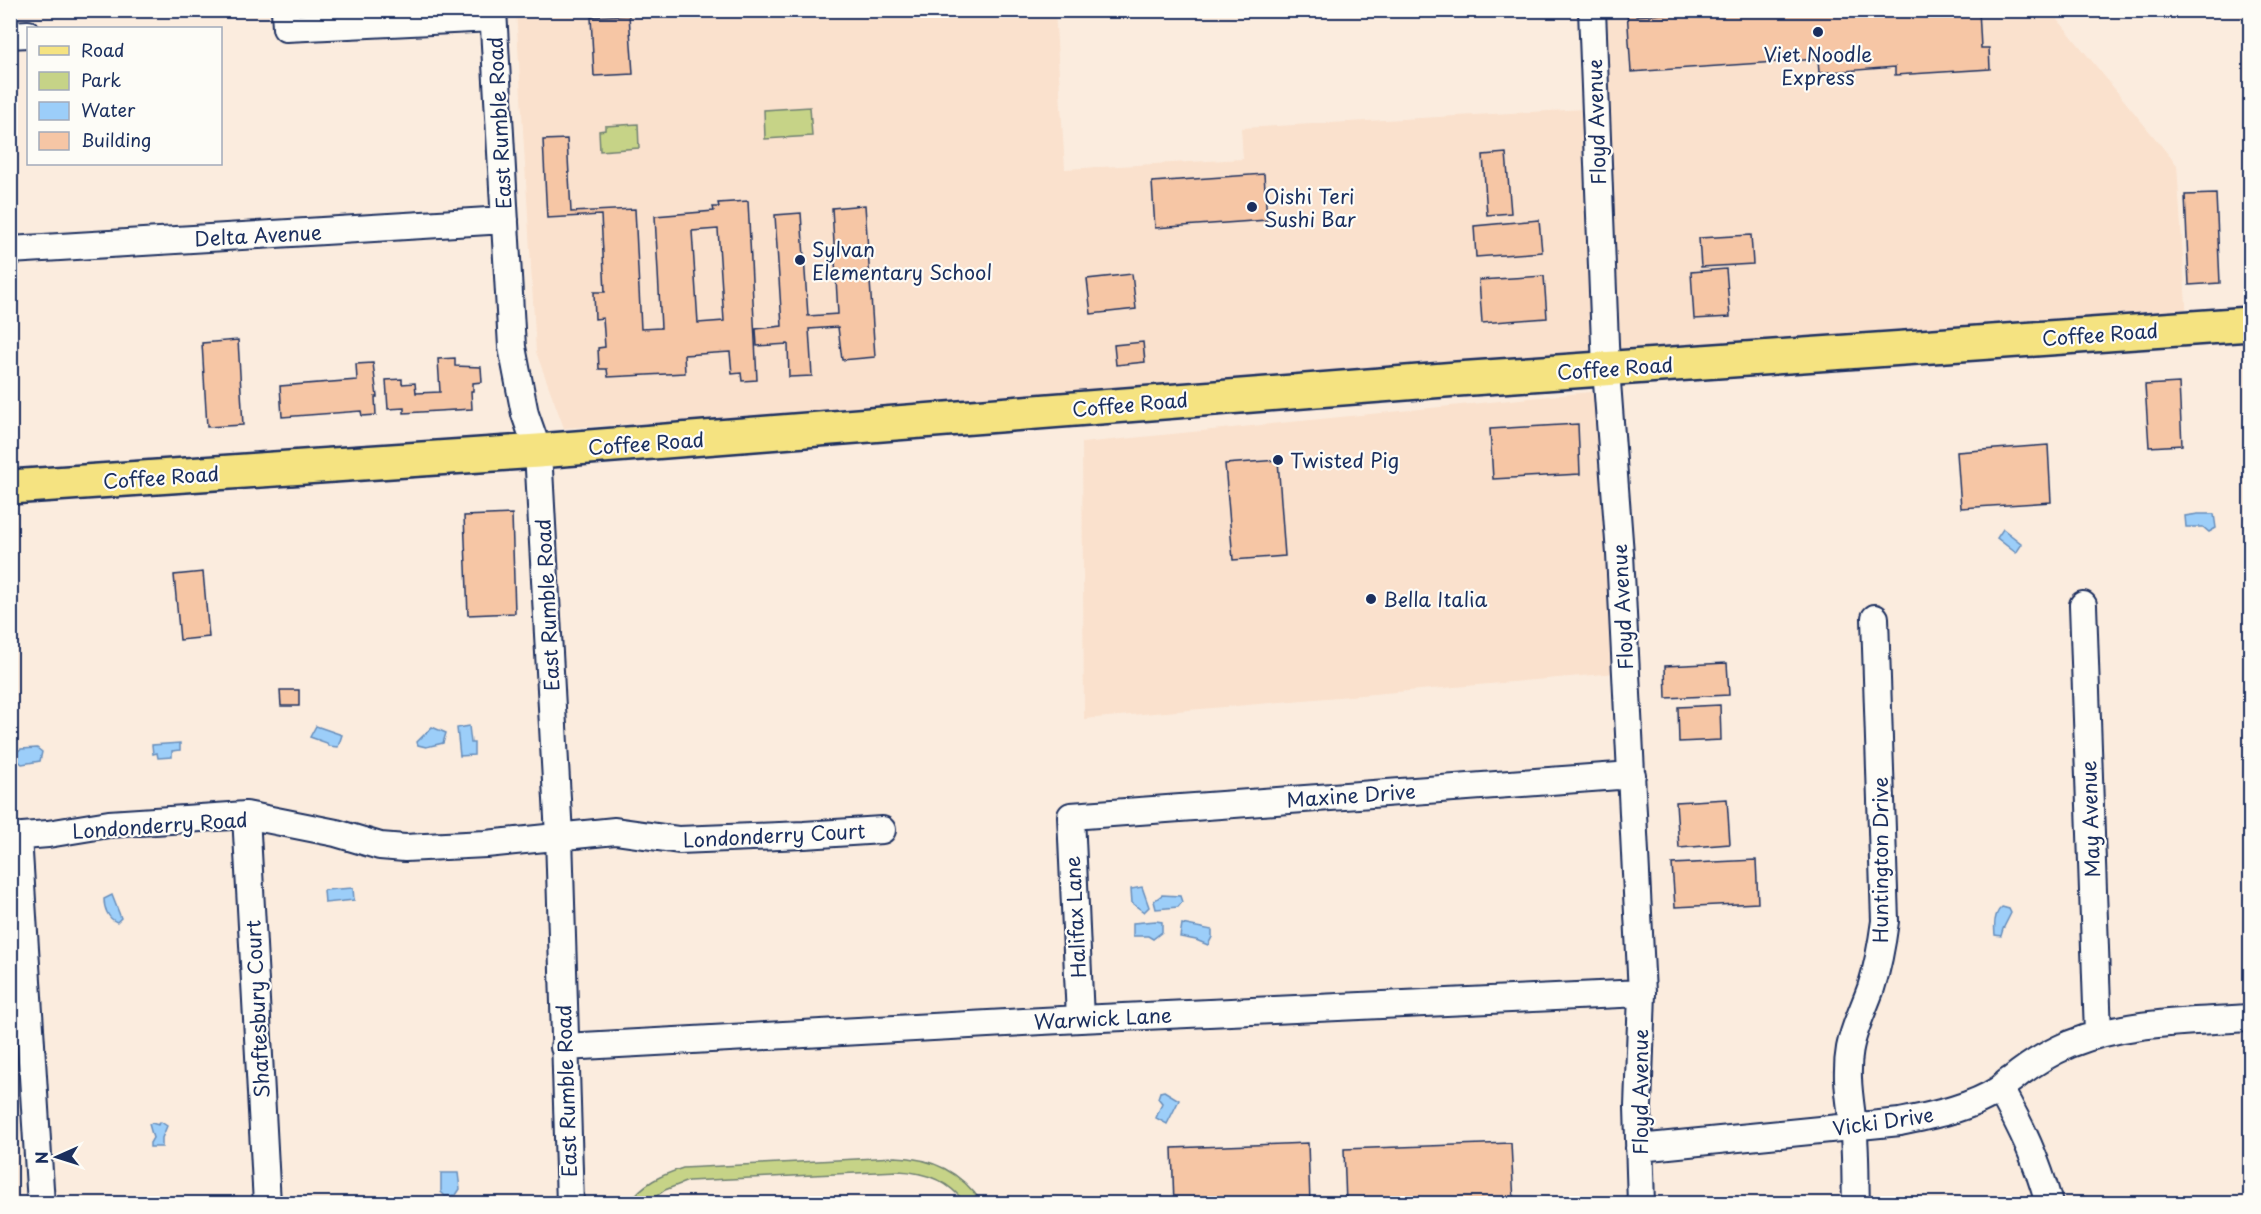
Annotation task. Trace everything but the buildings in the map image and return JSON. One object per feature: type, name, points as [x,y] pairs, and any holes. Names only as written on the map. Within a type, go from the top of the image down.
[{"type":"main road","name":"Coffee Road","points":[[10,487],[538,451],[1446,380],[2250,324]]},
{"type":"street","name":"Floyd Avenue","points":[[1592,10],[1606,369],[1620,554],[1642,993],[1638,1107],[1641,1203]]},
{"type":"street","points":[[286,19],[493,14]]},
{"type":"street","name":"East Rumble Road","points":[[493,14],[512,347],[525,414],[538,451],[559,836],[570,1203]]},
{"type":"street","points":[[10,35],[27,34]]},
{"type":"street","name":"Delta Avenue","points":[[10,250],[505,220]]},
{"type":"street","name":"May Avenue","points":[[2083,605],[2098,1034]]},
{"type":"street","name":"Huntington Drive","points":[[1856,1203],[1853,1126],[1848,1100],[1847,1072],[1850,1047],[1881,954],[1885,921],[1875,618]]},
{"type":"street","name":"Maxine Drive","points":[[1071,816],[1632,775]]},
{"type":"street","name":"Londonderry Road","points":[[14,837],[109,824],[246,815],[336,833],[380,846],[405,848],[486,844],[559,836]]},
{"type":"street","name":"Shaftesbury Court","points":[[246,815],[267,1203]]},
{"type":"street","name":"Halifax Lane","points":[[1071,816],[1080,1019]]},
{"type":"street","name":"Londonderry Court","points":[[559,836],[615,831],[679,840],[804,836],[882,830]]},
{"type":"street","points":[[14,837],[41,1203]]},
{"type":"street","name":"Warwick Lane","points":[[564,1047],[1080,1019],[1642,993]]},
{"type":"street","name":"Vicki Drive","points":[[1639,1148],[1900,1122],[1940,1114],[2000,1089],[2040,1059],[2067,1045],[2098,1034],[2143,1024],[2250,1018]]},
{"type":"street","points":[[2000,1089],[2026,1135],[2049,1203]]},
{"type":"shaded area","name":"Sylvan Elementary School","points":[[516,11],[1055,11],[1065,169],[1243,159],[1241,128],[1585,109],[1596,356],[1080,398],[564,428],[536,352]]},
{"type":"shaded area","points":[[1600,11],[2051,11],[2177,165],[2187,320],[1621,359]]},
{"type":"shaded area","points":[[1600,391],[1616,673],[1084,719],[1082,443]]},
{"type":"green space","points":[[810,107],[812,136],[765,139],[764,110]]},
{"type":"green space","points":[[638,124],[639,148],[600,151],[599,131],[605,130],[605,126]]},
{"type":"green space","points":[[895,1157],[922,1160],[945,1169],[965,1183],[982,1203],[965,1203],[944,1183],[917,1173],[898,1171],[688,1181],[665,1190],[647,1203],[629,1203],[640,1190],[653,1181],[683,1168]]},
{"type":"water","points":[[2214,514],[2216,528],[2209,532],[2203,527],[2186,527],[2185,516]]},
{"type":"water","points":[[2003,529],[2022,544],[2016,553],[1997,538]]},
{"type":"water","points":[[316,726],[342,735],[338,747],[328,746],[327,743],[310,737]]},
{"type":"water","points":[[469,726],[471,743],[474,743],[474,755],[460,756],[457,728]]},
{"type":"water","points":[[432,727],[446,733],[443,743],[426,747],[418,745],[417,742]]},
{"type":"water","points":[[180,743],[180,750],[172,751],[172,757],[158,758],[157,753],[153,754],[152,745]]},
{"type":"water","points":[[37,748],[42,752],[40,761],[22,764],[15,758],[15,753],[21,749]]},
{"type":"water","points":[[1142,887],[1149,907],[1144,912],[1132,903],[1131,889]]},
{"type":"water","points":[[353,888],[354,900],[325,903],[324,890]]},
{"type":"water","points":[[112,895],[121,918],[117,922],[109,916],[105,906],[104,899]]},
{"type":"water","points":[[1162,895],[1180,896],[1182,902],[1178,907],[1156,909],[1154,901]]},
{"type":"water","points":[[2002,907],[2009,909],[2011,913],[2001,936],[1995,935],[1995,924],[1997,913]]},
{"type":"water","points":[[1162,922],[1162,932],[1153,939],[1148,936],[1133,936],[1133,923]]},
{"type":"water","points":[[1182,924],[1212,930],[1212,937],[1208,945],[1180,937]]},
{"type":"water","points":[[1164,1091],[1179,1100],[1167,1124],[1156,1118],[1162,1103],[1158,1098],[1160,1092]]},
{"type":"water","points":[[161,1122],[167,1126],[162,1138],[162,1147],[150,1147],[153,1138],[149,1124],[158,1125]]},
{"type":"water","points":[[441,1173],[458,1173],[460,1189],[456,1195],[445,1196],[441,1192]]},
{"type":"place","name":"Viet Noodle Express","points":[[1818,32]]},
{"type":"place","name":"Oishi Teri Sushi Bar","points":[[1252,207]]},
{"type":"place","name":"Sylvan Elementary School","points":[[800,260]]},
{"type":"place","name":"Twisted Pig","points":[[1278,460]]},
{"type":"place","name":"Bella Italia","points":[[1371,599]]}]
